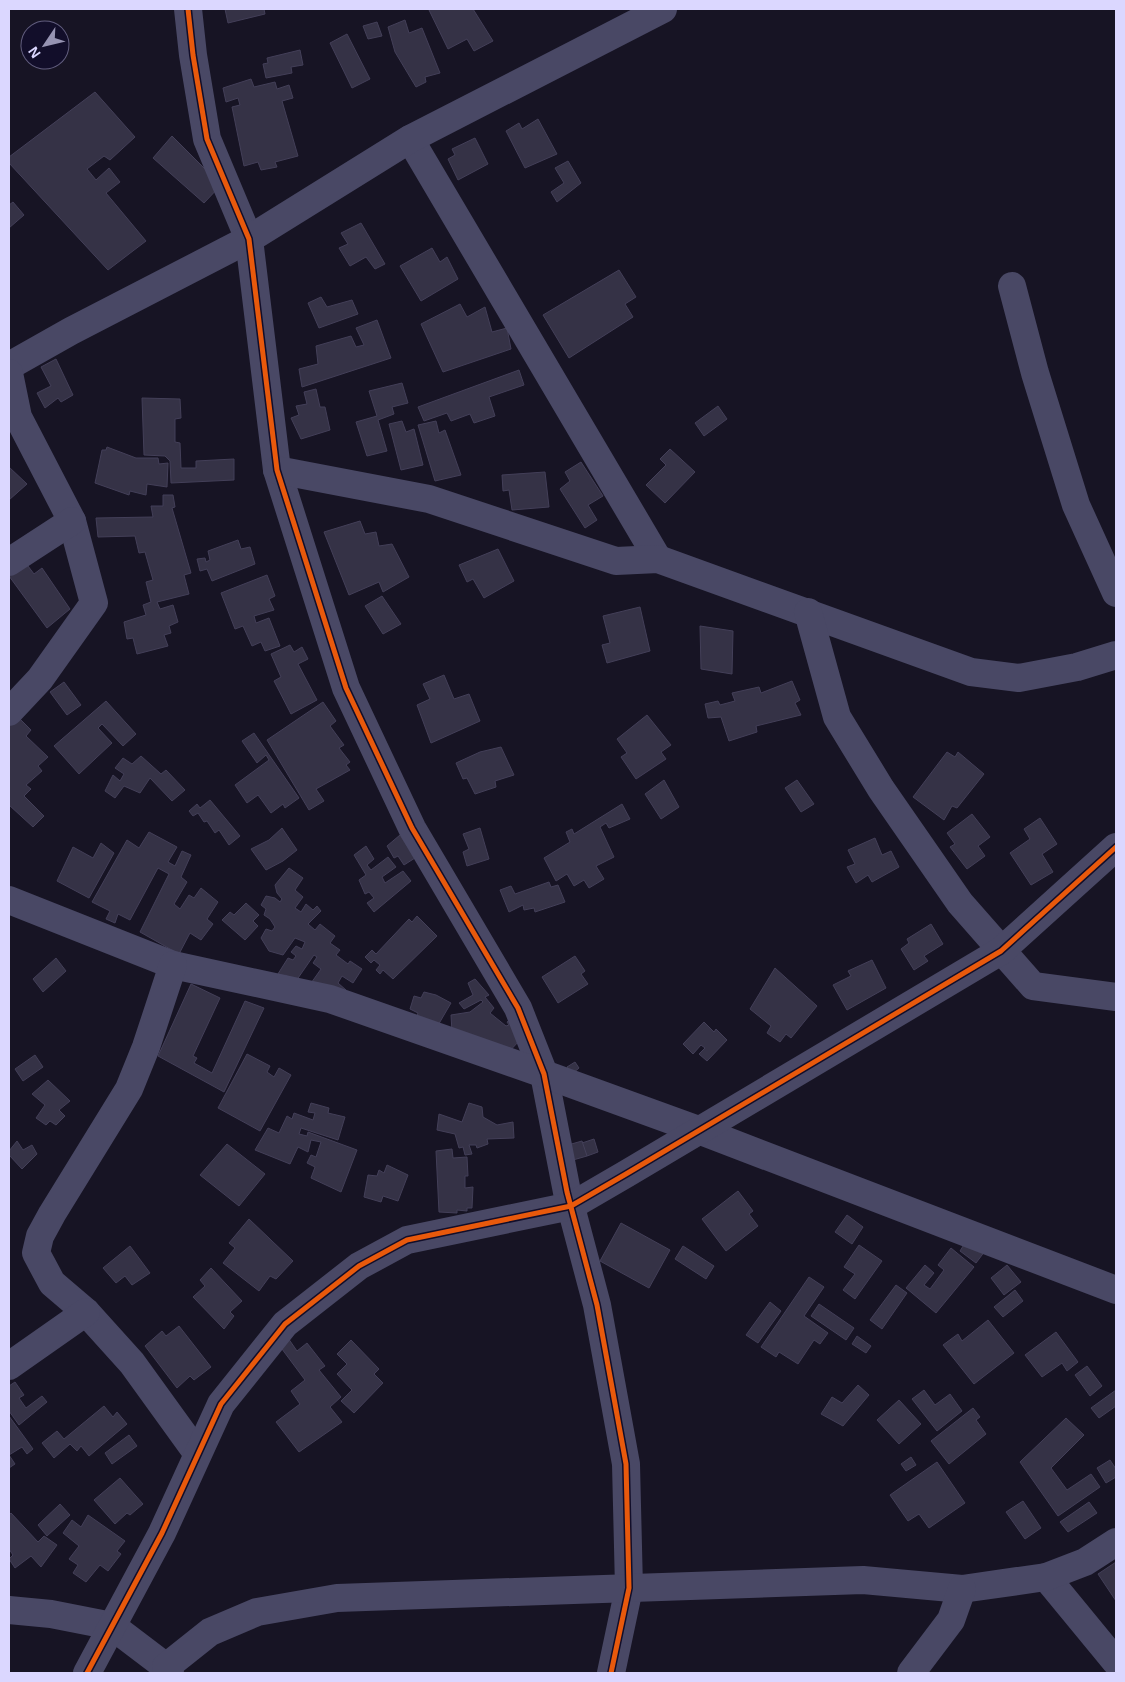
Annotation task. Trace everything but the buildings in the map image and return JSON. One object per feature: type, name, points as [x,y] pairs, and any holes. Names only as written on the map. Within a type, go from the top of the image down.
[{"type":"street","points":[[188,9],[193,55],[207,139],[249,239],[277,470],[346,688],[412,828],[518,1008],[544,1074],[571,1206],[598,1305],[626,1464],[629,1588],[611,1673]]},
{"type":"street","points":[[9,366],[71,331],[249,239],[410,140],[663,9]]},
{"type":"street","points":[[410,140],[658,560]]},
{"type":"street","points":[[1012,286],[1035,373],[1076,505],[1116,593]]},
{"type":"street","points":[[9,373],[18,417],[72,521],[94,603],[40,678],[9,712]]},
{"type":"street","points":[[277,470],[429,499],[616,561],[658,560],[972,672],[1019,678],[1077,667],[1116,655]]},
{"type":"street","points":[[9,562],[72,521]]},
{"type":"street","points":[[808,612],[837,717],[881,789],[960,903],[1001,952],[1033,986],[1116,997]]},
{"type":"street","points":[[87,1673],[162,1533],[221,1404],[285,1324],[359,1266],[407,1240],[571,1206],[701,1131],[1001,952],[1116,847]]},
{"type":"street","points":[[9,900],[172,965],[330,999],[544,1074],[701,1131],[1116,1290]]},
{"type":"street","points":[[172,965],[146,1046],[129,1089],[52,1214],[37,1244],[36,1253],[52,1283],[86,1312],[132,1363],[197,1453]]},
{"type":"street","points":[[9,1366],[86,1312]]},
{"type":"street","points":[[9,1610],[51,1614],[112,1626],[168,1670],[210,1632],[257,1612],[337,1598],[863,1580],[962,1588],[1046,1577],[1085,1562],[1116,1542]]},
{"type":"street","points":[[1046,1577],[1116,1662]]},
{"type":"street","points":[[911,1673],[951,1620],[962,1588]]},
{"type":"cycle path","points":[[188,9],[193,55],[207,139],[249,239],[277,470],[346,688],[412,828],[518,1008],[544,1074],[567,1192],[597,1305],[626,1464],[629,1588],[611,1673]]},
{"type":"cycle path","points":[[87,1673],[162,1533],[221,1404],[285,1324],[359,1266],[407,1240],[571,1206],[1001,951],[1116,847]]}]
